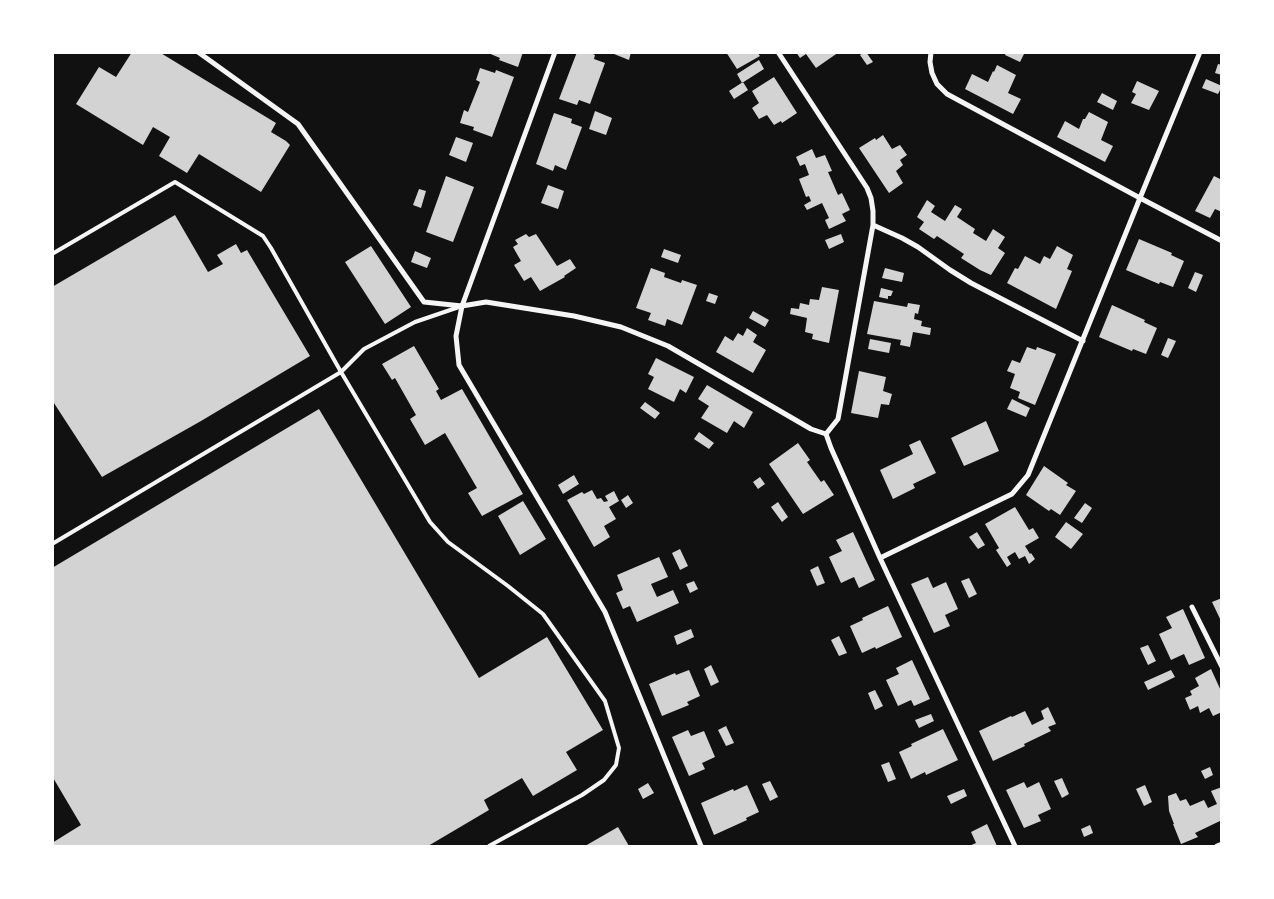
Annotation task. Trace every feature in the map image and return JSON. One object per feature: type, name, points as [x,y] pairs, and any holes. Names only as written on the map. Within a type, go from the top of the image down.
[{"type":"street","points":[[198,52],[298,124],[424,302],[462,306],[486,302],[574,316],[621,327],[668,346],[811,429],[826,434]]},
{"type":"street","points":[[555,52],[462,306],[456,336],[459,365],[605,612],[701,846]]},
{"type":"street","points":[[778,52],[867,188],[873,210],[873,225],[838,419],[826,434]]},
{"type":"street","points":[[931,52],[932,73],[937,84],[947,94],[1222,241]]},
{"type":"street","points":[[880,558],[1012,494],[1028,475],[1200,52]]},
{"type":"street","points":[[873,225],[918,246],[950,270],[970,282],[1083,341]]},
{"type":"street","points":[[826,434],[830,448],[880,558],[1014,846]]},
{"type":"street","points":[[1192,607],[1222,667]]},
{"type":"street","points":[[1217,846],[1222,844]]},
{"type":"lane","points":[[52,254],[175,182],[263,236],[430,522],[448,542],[508,586],[542,614],[606,701],[619,748],[616,765],[604,780],[582,795],[489,846]]},
{"type":"lane","points":[[52,544],[342,372],[364,349],[415,322],[462,306]]},
{"type":"building","points":[[132,52],[159,52],[276,123],[271,132],[290,145],[261,192],[199,154],[187,173],[159,156],[170,137],[153,127],[143,145],[76,104],[99,67],[116,77]]},
{"type":"building","points":[[486,52],[523,52],[518,67],[499,60],[500,58]]},
{"type":"building","points":[[577,52],[589,52],[595,55],[594,59],[605,63],[590,104],[579,100],[577,105],[559,99]]},
{"type":"building","points":[[609,52],[631,52],[629,60]]},
{"type":"building","points":[[726,52],[757,52],[760,56],[737,69]]},
{"type":"building","points":[[796,52],[839,52],[816,68],[806,54],[800,58]]},
{"type":"building","points":[[864,52],[873,62],[867,65],[860,55]]},
{"type":"building","points":[[1006,52],[1022,52],[1024,54],[1020,62],[1005,55]]},
{"type":"building","points":[[759,60],[764,69],[742,83],[737,74]]},
{"type":"building","points":[[1218,64],[1222,65],[1222,75],[1215,73]]},
{"type":"building","points":[[997,65],[1016,75],[1008,93],[1021,99],[1013,114],[965,89],[972,74],[988,82]]},
{"type":"building","points":[[480,68],[495,73],[496,70],[514,77],[492,137],[473,130],[474,127],[460,123],[464,110],[468,112],[480,82],[476,80]]},
{"type":"building","points":[[774,77],[797,113],[782,123],[781,121],[774,125],[767,115],[759,119],[752,108],[759,103],[752,91]]},
{"type":"building","points":[[1206,79],[1222,86],[1218,94],[1202,88]]},
{"type":"building","points":[[1137,81],[1159,91],[1149,110],[1131,103],[1136,94],[1132,92]]},
{"type":"building","points":[[743,82],[748,90],[734,99],[729,91]]},
{"type":"building","points":[[1102,93],[1117,101],[1113,110],[1097,102]]},
{"type":"building","points":[[595,111],[612,118],[606,135],[589,129]]},
{"type":"building","points":[[1089,112],[1108,122],[1101,140],[1113,146],[1105,162],[1057,137],[1065,121],[1079,129],[1083,119],[1085,119]]},
{"type":"building","points":[[554,113],[572,119],[571,123],[582,127],[566,170],[555,165],[553,171],[536,164]]},
{"type":"building","points":[[883,135],[892,149],[900,145],[907,155],[900,160],[903,165],[896,171],[903,183],[889,193],[859,148]]},
{"type":"building","points":[[456,137],[473,143],[466,162],[449,155]]},
{"type":"building","points":[[812,149],[816,158],[825,155],[832,171],[828,172],[838,195],[842,193],[850,210],[842,214],[846,221],[829,229],[825,220],[829,218],[822,203],[807,210],[804,205],[811,201],[809,196],[806,197],[799,179],[809,175],[805,164],[800,166],[796,157]]},
{"type":"building","points":[[446,176],[474,187],[453,242],[426,232]]},
{"type":"building","points":[[1214,176],[1222,180],[1222,212],[1215,209],[1210,218],[1195,211]]},
{"type":"building","points":[[548,185],[564,191],[558,209],[541,203]]},
{"type":"building","points":[[419,189],[426,191],[421,208],[413,205]]},
{"type":"building","points":[[927,200],[935,206],[931,212],[945,221],[955,205],[962,209],[957,217],[975,229],[973,233],[986,241],[993,229],[1005,237],[998,248],[1005,253],[991,275],[961,258],[964,254],[937,236],[934,239],[919,229],[924,222],[917,217]]},
{"type":"building","points":[[175,215],[208,272],[223,264],[217,255],[236,244],[241,253],[247,250],[310,356],[102,477],[52,400],[52,287]]},
{"type":"building","points":[[526,234],[529,237],[536,234],[557,266],[570,259],[576,268],[565,277],[540,291],[531,277],[524,281],[514,265],[521,261],[513,247],[518,244],[515,240]]},
{"type":"building","points":[[841,234],[844,242],[829,249],[825,240]]},
{"type":"building","points":[[1139,239],[1172,253],[1171,255],[1184,261],[1173,287],[1160,282],[1159,284],[1126,270]]},
{"type":"building","points":[[371,246],[411,307],[385,324],[345,262]]},
{"type":"building","points":[[1057,246],[1073,255],[1067,269],[1072,271],[1056,309],[1007,283],[1015,268],[1018,269],[1025,256],[1040,264],[1044,256],[1050,259]]},
{"type":"building","points":[[664,249],[681,255],[678,263],[661,257]]},
{"type":"building","points":[[415,251],[431,258],[427,268],[411,262]]},
{"type":"building","points":[[651,268],[665,273],[664,277],[681,283],[682,280],[697,285],[682,325],[667,319],[665,326],[648,320],[651,313],[636,308]]},
{"type":"building","points":[[885,268],[904,273],[902,282],[882,278]]},
{"type":"building","points":[[1195,272],[1203,275],[1196,292],[1188,288]]},
{"type":"building","points":[[822,287],[839,290],[829,343],[812,339],[813,334],[805,332],[807,318],[790,314],[791,308],[799,309],[800,303],[809,305],[810,299],[819,300]]},
{"type":"building","points":[[881,288],[893,291],[891,296],[888,296],[888,299],[879,297]]},
{"type":"building","points":[[709,293],[718,296],[715,304],[706,301]]},
{"type":"building","points":[[874,301],[907,307],[908,303],[920,305],[918,314],[915,313],[914,319],[922,321],[921,326],[931,328],[930,335],[913,332],[910,347],[900,345],[901,340],[867,334]]},
{"type":"building","points":[[1112,305],[1145,320],[1144,322],[1157,328],[1146,354],[1133,349],[1132,351],[1099,337]]},
{"type":"building","points":[[753,311],[769,320],[765,327],[749,318]]},
{"type":"building","points":[[747,328],[757,335],[753,342],[766,350],[753,373],[716,352],[725,336],[733,341],[738,333],[743,336]]},
{"type":"building","points":[[1168,338],[1176,341],[1168,358],[1161,355]]},
{"type":"building","points":[[870,339],[891,343],[889,353],[868,349]]},
{"type":"building","points":[[414,346],[439,389],[436,391],[441,400],[462,389],[523,494],[482,516],[468,493],[477,488],[445,433],[425,445],[410,419],[416,415],[395,378],[392,380],[382,364]]},
{"type":"building","points":[[1027,347],[1036,350],[1037,347],[1056,354],[1035,405],[1018,398],[1020,392],[1010,388],[1015,374],[1007,371],[1012,360],[1020,363]]},
{"type":"building","points":[[656,358],[694,377],[686,393],[680,389],[674,402],[648,389],[654,377],[648,374]]},
{"type":"building","points":[[859,371],[886,377],[883,391],[892,394],[889,405],[881,404],[878,418],[851,413]]},
{"type":"building","points":[[707,385],[753,412],[744,428],[734,421],[727,433],[701,418],[709,406],[698,399]]},
{"type":"building","points":[[1012,399],[1030,408],[1026,417],[1007,409]]},
{"type":"building","points":[[645,402],[660,413],[655,419],[640,408]]},
{"type":"building","points":[[319,409],[479,678],[547,637],[603,730],[566,752],[577,770],[533,796],[522,778],[484,800],[489,810],[428,846],[52,846],[52,843],[81,825],[52,776],[52,568]]},
{"type":"building","points":[[986,421],[999,451],[964,466],[951,438]]},
{"type":"building","points":[[699,432],[714,443],[709,449],[694,439]]},
{"type":"building","points":[[920,440],[936,473],[913,484],[915,488],[893,499],[880,470],[913,454],[909,445]]},
{"type":"building","points":[[798,443],[810,460],[807,462],[821,482],[824,480],[834,495],[803,514],[769,464]]},
{"type":"building","points":[[1044,466],[1076,491],[1060,515],[1051,509],[1049,511],[1026,495]]},
{"type":"building","points":[[574,475],[579,484],[563,494],[558,485]]},
{"type":"building","points":[[760,477],[765,484],[758,489],[753,482]]},
{"type":"building","points":[[592,490],[597,499],[601,498],[604,502],[608,501],[605,496],[614,491],[619,501],[609,507],[616,519],[604,526],[610,537],[594,547],[567,500],[582,492],[584,494]]},
{"type":"building","points":[[628,495],[633,503],[626,508],[621,500]]},
{"type":"building","points":[[523,501],[546,539],[520,555],[498,516]]},
{"type":"building","points":[[778,502],[788,517],[782,522],[771,507]]},
{"type":"building","points":[[1085,503],[1092,508],[1082,523],[1074,518]]},
{"type":"building","points":[[1015,507],[1029,530],[1033,528],[1039,538],[1025,546],[1035,559],[1029,564],[1025,556],[1019,559],[1015,552],[1007,557],[1011,564],[1007,567],[996,550],[999,548],[985,524]]},
{"type":"building","points":[[1066,522],[1083,534],[1071,549],[1055,537]]},
{"type":"building","points":[[853,532],[875,580],[859,588],[854,577],[841,583],[829,557],[842,551],[836,540]]},
{"type":"building","points":[[977,532],[985,545],[978,549],[969,537]]},
{"type":"building","points":[[680,549],[688,566],[680,570],[672,553]]},
{"type":"building","points":[[659,557],[668,577],[651,584],[657,597],[673,590],[679,603],[637,622],[630,606],[623,609],[616,593],[623,590],[617,575]]},
{"type":"building","points":[[818,566],[825,583],[817,586],[810,570]]},
{"type":"building","points":[[928,577],[933,588],[946,582],[958,609],[945,615],[950,626],[934,633],[911,584]]},
{"type":"building","points":[[969,578],[977,594],[969,598],[961,581]]},
{"type":"building","points":[[694,581],[698,589],[690,593],[686,584]]},
{"type":"building","points":[[1222,598],[1222,623],[1212,602]]},
{"type":"building","points":[[888,606],[902,637],[862,653],[850,626]]},
{"type":"building","points":[[1183,609],[1205,658],[1189,665],[1184,654],[1171,660],[1159,634],[1172,628],[1166,617]]},
{"type":"building","points":[[691,629],[694,637],[677,645],[674,636]]},
{"type":"building","points":[[839,636],[847,653],[839,656],[831,640]]},
{"type":"building","points":[[1148,645],[1156,661],[1148,665],[1140,648]]},
{"type":"building","points":[[912,660],[930,699],[914,706],[911,700],[898,706],[886,680],[899,674],[896,668]]},
{"type":"building","points":[[711,665],[719,682],[711,686],[704,669]]},
{"type":"building","points":[[1211,669],[1222,693],[1222,712],[1213,716],[1209,708],[1200,713],[1198,706],[1190,710],[1185,698],[1192,695],[1190,691],[1199,686],[1195,678]]},
{"type":"building","points":[[689,670],[700,696],[687,702],[689,705],[662,716],[649,684],[675,673],[676,675]]},
{"type":"building","points":[[1171,670],[1175,677],[1148,690],[1144,682]]},
{"type":"building","points":[[875,690],[883,706],[875,710],[868,693]]},
{"type":"building","points":[[1048,707],[1056,724],[1048,727],[1051,731],[993,761],[979,731],[1025,711],[1032,725],[1044,719],[1041,711]]},
{"type":"building","points":[[931,714],[934,721],[919,728],[915,720]]},
{"type":"building","points":[[726,726],[734,743],[726,746],[718,730]]},
{"type":"building","points":[[943,729],[958,760],[926,775],[925,772],[911,779],[899,752],[912,746],[911,744]]},
{"type":"building","points":[[688,730],[691,736],[704,731],[715,757],[702,763],[705,769],[689,776],[672,737]]},
{"type":"building","points":[[889,762],[896,779],[888,782],[881,765]]},
{"type":"building","points":[[1210,767],[1213,775],[1205,779],[1201,771]]},
{"type":"building","points":[[1062,778],[1069,794],[1062,798],[1054,781]]},
{"type":"building","points":[[770,781],[778,797],[770,801],[762,784]]},
{"type":"building","points":[[1024,782],[1027,788],[1039,782],[1051,809],[1038,815],[1041,821],[1024,828],[1006,790]]},
{"type":"building","points":[[648,783],[654,793],[643,799],[638,789]]},
{"type":"building","points":[[747,785],[759,812],[746,818],[747,820],[714,835],[701,803]]},
{"type":"building","points":[[1145,785],[1152,802],[1144,806],[1136,789]]},
{"type":"building","points":[[1222,787],[1222,820],[1195,833],[1198,837],[1181,844],[1169,811],[1168,796],[1176,793],[1180,801],[1186,799],[1190,806],[1204,800],[1208,808],[1217,804],[1211,791]]},
{"type":"building","points":[[964,789],[967,796],[951,804],[947,796]]},
{"type":"building","points":[[987,824],[997,846],[969,846],[976,843],[971,832]]},
{"type":"building","points":[[1090,825],[1093,833],[1084,837],[1081,829]]},
{"type":"building","points":[[618,827],[629,846],[585,846]]}]
